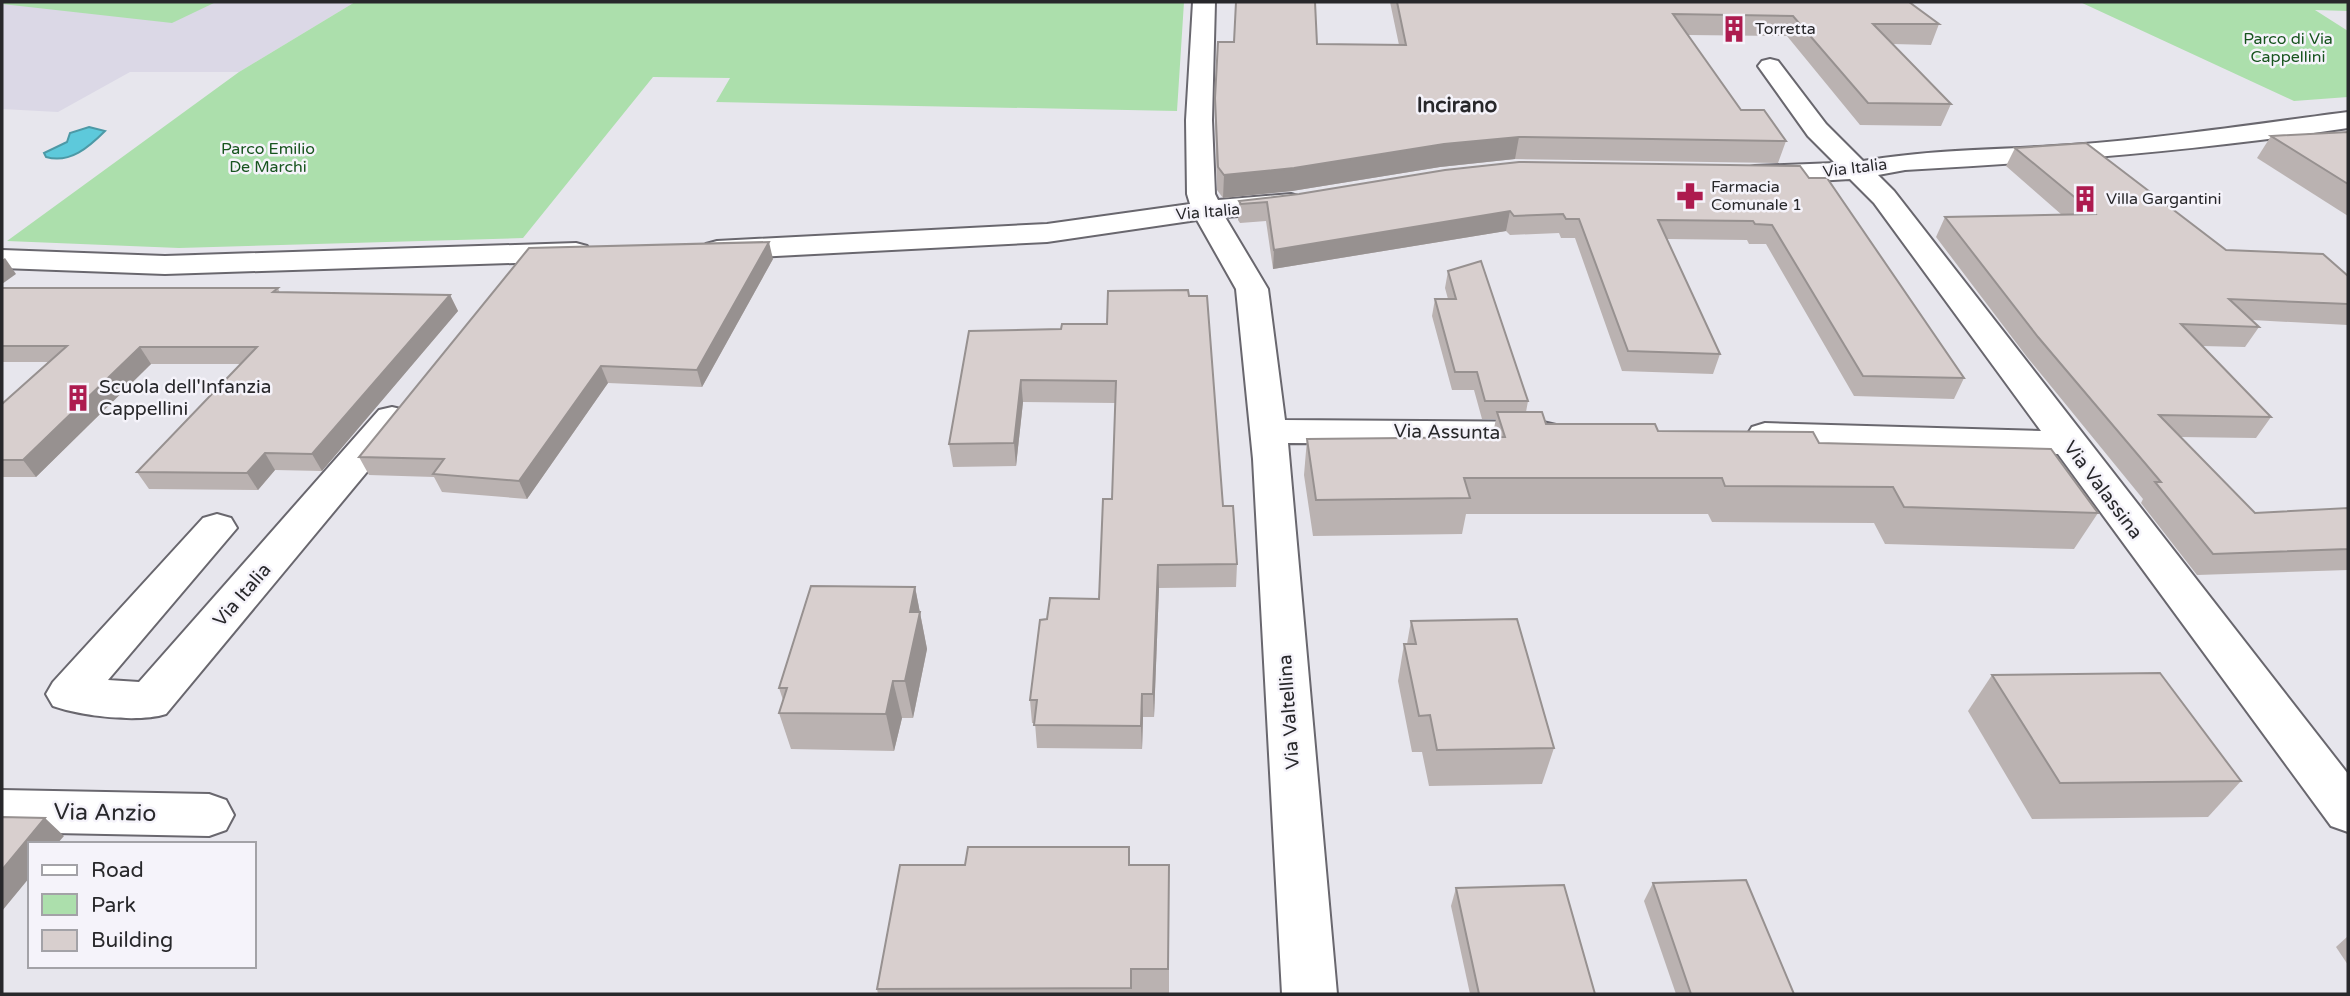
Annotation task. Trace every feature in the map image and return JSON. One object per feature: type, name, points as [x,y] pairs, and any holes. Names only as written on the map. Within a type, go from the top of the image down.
[{"type":"street","points":[[1204,2],[1199,120],[1201,194],[1207,210],[1252,289],[1269,431]]},
{"type":"street","name":"Via Valassina","points":[[1770,66],[1817,130],[1884,197],[2348,811]]},
{"type":"street","name":"Via Italia","points":[[1731,173],[1799,174],[1857,170],[1905,162],[2073,153],[2258,133],[2348,120]]},
{"type":"street","name":"Via Italia","points":[[689,250],[818,246],[1047,233],[1207,210],[1266,207],[1318,198]]},
{"type":"street","points":[[2,259],[164,265],[607,251]]},
{"type":"street","points":[[492,295],[525,253]]},
{"type":"street","name":"Via Italia","points":[[217,528],[69,694],[150,701],[320,505],[416,389]]},
{"type":"street","name":"Via Assunta","points":[[1269,431],[1582,434]]},
{"type":"street","name":"Via Valtellina","points":[[1269,431],[1310,994]]},
{"type":"street","points":[[1733,435],[2068,443]]},
{"type":"street","name":"Via Anzio","points":[[2,811],[209,815]]},
{"type":"shaded area","points":[[2,2],[355,2],[239,72],[130,72],[58,112],[2,109]]},
{"type":"green space","points":[[2,2],[216,2],[172,23]]},
{"type":"green space","name":"Parco Emilio De Marchi","points":[[355,2],[1184,2],[1177,111],[716,102],[730,78],[653,77],[523,238],[179,248],[7,241],[239,72]]},
{"type":"green space","name":"Parco di Via Cappellini","points":[[2080,2],[2348,2],[2348,11],[2315,10],[2348,31],[2348,97],[2294,101]]},
{"type":"water","points":[[89,127],[105,131],[78,153],[55,159],[46,157],[44,153],[67,142],[70,133]]},
{"type":"building","points":[[1236,2],[1315,2],[1317,44],[1406,45],[1397,2],[1909,2],[1939,24],[1873,24],[1951,104],[1868,103],[1793,16],[1673,14],[1741,110],[1764,110],[1786,141],[1519,137],[1444,144],[1294,168],[1224,175],[1218,167],[1215,98],[1218,42],[1234,42]]},
{"type":"building","points":[[2348,132],[2348,184],[2271,136]]},
{"type":"building","points":[[2086,143],[2226,250],[2323,254],[2348,276],[2348,304],[2229,299],[2259,327],[2181,324],[2271,417],[2159,415],[2255,513],[2348,508],[2348,549],[2213,554],[2155,482],[2161,482],[2038,337],[1945,217],[2095,214],[2015,148]]},
{"type":"building","points":[[1519,162],[1800,166],[1809,178],[1827,178],[1964,378],[1863,376],[1772,225],[1755,224],[1753,221],[1658,220],[1720,354],[1628,351],[1579,219],[1566,219],[1563,214],[1514,216],[1510,211],[1274,250],[1267,202],[1241,204],[1239,201],[1445,170]]},
{"type":"building","points":[[769,242],[697,370],[601,366],[519,481],[433,474],[444,459],[359,457],[529,248]]},
{"type":"building","points":[[1481,261],[1528,401],[1485,401],[1477,372],[1455,372],[1435,299],[1456,299],[1448,271]]},
{"type":"building","points":[[2,288],[278,288],[273,292],[450,295],[312,454],[265,453],[247,473],[137,472],[257,347],[140,347],[23,460],[2,460],[2,404],[67,346],[2,346]]},
{"type":"building","points":[[1188,290],[1189,296],[1207,296],[1223,506],[1233,506],[1237,564],[1158,565],[1153,694],[1142,694],[1141,726],[1034,725],[1037,700],[1030,700],[1040,620],[1047,619],[1050,598],[1099,599],[1103,499],[1112,499],[1116,381],[1021,380],[1014,443],[949,444],[969,331],[1061,329],[1062,324],[1107,324],[1108,291]]},
{"type":"building","points":[[1497,412],[1542,412],[1546,424],[1655,424],[1658,431],[1813,432],[1819,443],[2051,449],[2098,513],[1904,507],[1893,487],[1725,486],[1722,478],[1464,478],[1470,498],[1316,500],[1307,439],[1505,437]]},
{"type":"building","points":[[811,586],[915,587],[910,612],[920,612],[905,681],[893,681],[886,714],[779,713],[787,688],[779,688]]},
{"type":"building","points":[[1517,619],[1554,748],[1437,750],[1430,715],[1419,716],[1404,644],[1416,644],[1411,621]]},
{"type":"building","points":[[2160,673],[2241,781],[2060,783],[1992,675]]},
{"type":"building","points":[[2,817],[45,818],[2,870]]},
{"type":"building","points":[[968,847],[1129,847],[1129,865],[1169,865],[1168,969],[1131,969],[1131,988],[877,989],[900,865],[965,865]]},
{"type":"building","points":[[1746,880],[1794,994],[1691,994],[1653,883]]},
{"type":"building","points":[[1564,885],[1595,994],[1479,994],[1456,888]]},
{"type":"place","name":"Torretta","points":[[1734,29]]},
{"type":"place","name":"Farmacia Comunale 1","points":[[1690,196]]},
{"type":"place","name":"Villa Gargantini","points":[[2085,199]]},
{"type":"place","name":"Scuola dell'Infanzia Cappellini","points":[[78,398]]},
{"type":"district","name":"Incirano","points":[[1457,105]]}]
